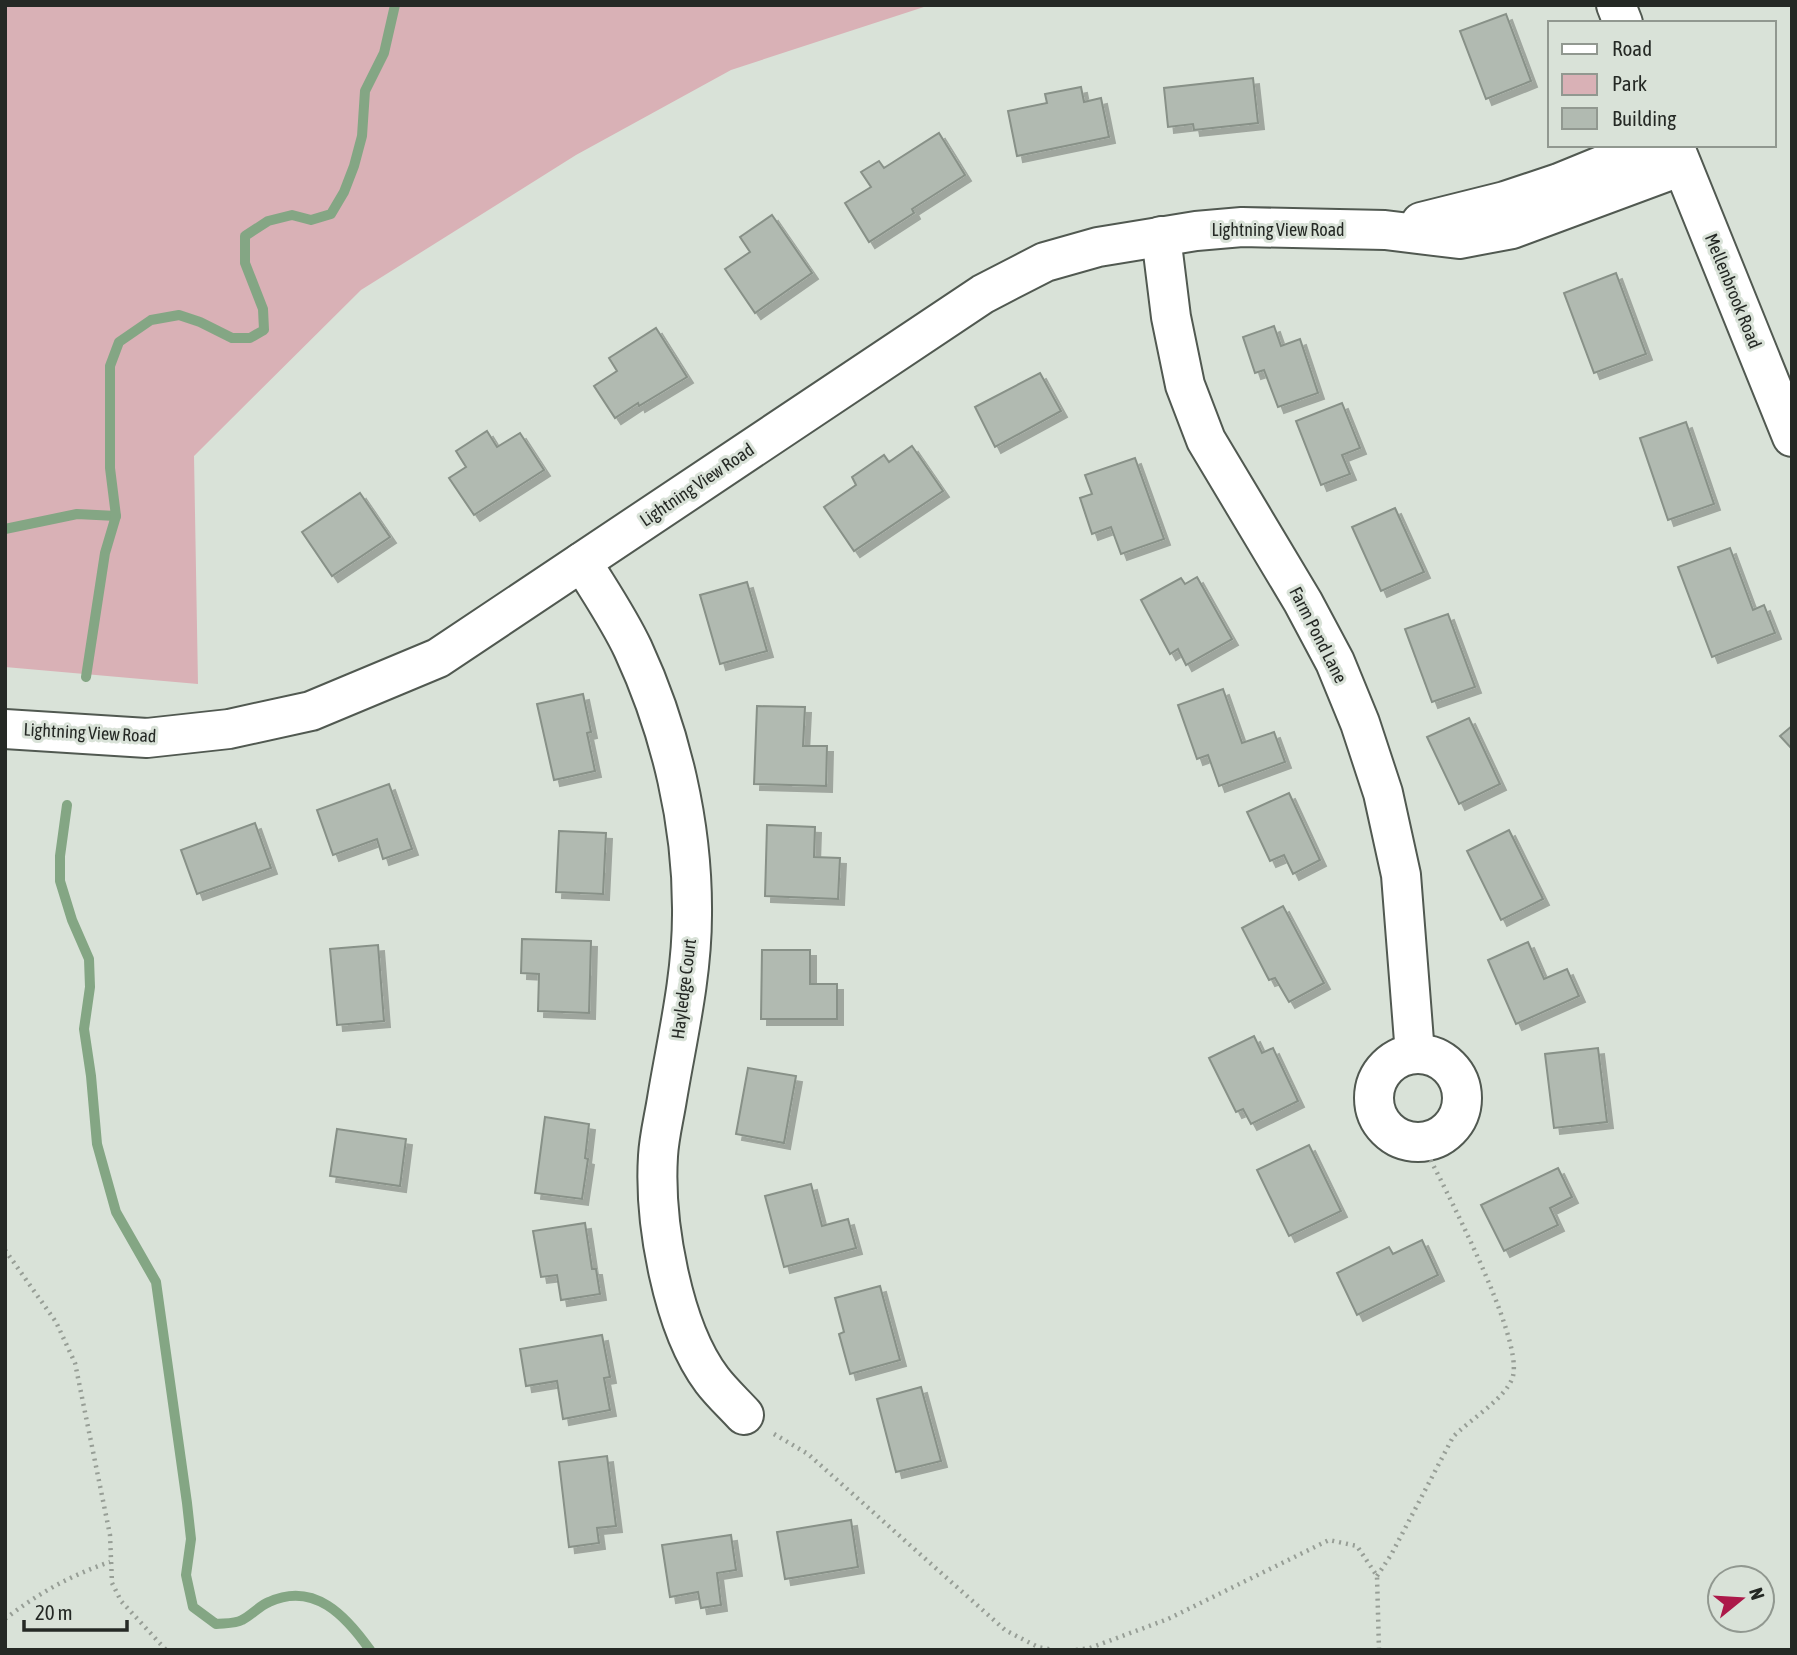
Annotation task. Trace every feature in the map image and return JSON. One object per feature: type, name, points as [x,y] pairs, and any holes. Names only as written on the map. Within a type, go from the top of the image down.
[{"type":"street","name":"Lightning View Road","points":[[5,729],[147,738],[229,729],[311,711],[438,658],[983,294],[1045,262],[1098,247],[1161,236],[1242,227],[1385,230],[1459,239],[1513,229],[1669,152]]},
{"type":"street","name":"Mellenbrook Road","points":[[1669,152],[1792,436]]},
{"type":"street","name":"Farm Pond Lane","points":[[1161,236],[1171,317],[1185,385],[1206,440],[1303,602],[1335,662],[1360,723],[1383,793],[1401,875],[1415,1054]]},
{"type":"street","name":"Hayledge Court","points":[[582,562],[633,648],[661,722],[681,800],[690,862],[692,917],[686,988],[657,1156],[659,1203],[665,1260],[677,1305],[711,1379],[744,1415]]},
{"type":"street","points":[[1415,1054],[1430,1055],[1444,1062],[1455,1073],[1461,1087],[1462,1102],[1458,1117],[1449,1130],[1437,1139],[1422,1143],[1408,1142],[1384,1127],[1374,1102],[1375,1088],[1385,1069],[1402,1057],[1415,1054]]},
{"type":"path","points":[[1377,1576],[1454,1437],[1500,1396],[1513,1377],[1513,1354],[1497,1301],[1422,1143]]},
{"type":"path","points":[[5,1250],[56,1322],[75,1363],[110,1535],[112,1583],[121,1601],[166,1650]]},
{"type":"path","points":[[744,1415],[808,1454],[1005,1630],[1038,1647],[1053,1650]]},
{"type":"path","points":[[1076,1650],[1090,1648],[1168,1619],[1329,1539],[1357,1546],[1377,1576],[1379,1650]]},
{"type":"path","points":[[5,1619],[30,1600],[85,1570],[110,1562]]},
{"type":"green space","points":[[5,5],[930,5],[731,70],[576,155],[361,290],[194,456],[198,684],[5,667]]},
{"type":"building","points":[[1506,14],[1531,81],[1486,99],[1460,31]]},
{"type":"building","points":[[1253,78],[1258,123],[1194,130],[1193,124],[1168,127],[1164,88]]},
{"type":"building","points":[[1081,87],[1084,102],[1101,98],[1109,137],[1017,156],[1008,111],[1047,103],[1045,94]]},
{"type":"building","points":[[939,133],[965,175],[912,209],[914,213],[869,242],[845,203],[871,187],[861,172],[879,161],[884,168]]},
{"type":"building","points":[[772,215],[812,273],[755,313],[725,269],[750,252],[740,237]]},
{"type":"building","points":[[1616,273],[1646,354],[1594,373],[1564,293]]},
{"type":"building","points":[[1274,326],[1281,346],[1300,339],[1318,393],[1278,407],[1264,370],[1255,373],[1243,337]]},
{"type":"building","points":[[656,328],[687,377],[615,418],[594,386],[617,371],[609,358]]},
{"type":"building","points":[[1040,373],[1061,411],[995,447],[975,407]]},
{"type":"building","points":[[1342,403],[1360,448],[1342,455],[1350,474],[1321,485],[1296,421]]},
{"type":"building","points":[[1686,422],[1714,504],[1668,520],[1640,438]]},
{"type":"building","points":[[487,431],[497,447],[520,433],[544,470],[474,515],[449,478],[466,467],[456,451]]},
{"type":"building","points":[[912,446],[943,491],[854,551],[824,507],[856,485],[852,477],[884,455],[889,462]]},
{"type":"building","points":[[1135,458],[1164,539],[1121,554],[1111,527],[1092,534],[1080,498],[1092,494],[1085,475]]},
{"type":"building","points":[[360,493],[390,537],[332,576],[302,532]]},
{"type":"building","points":[[1395,508],[1424,572],[1381,591],[1352,527]]},
{"type":"building","points":[[1730,548],[1753,610],[1764,605],[1775,633],[1712,657],[1678,567]]},
{"type":"building","points":[[1197,577],[1232,639],[1186,665],[1178,649],[1170,654],[1141,600],[1181,578],[1185,584]]},
{"type":"building","points":[[747,582],[767,651],[720,664],[700,595]]},
{"type":"building","points":[[1448,614],[1475,687],[1432,702],[1405,629]]},
{"type":"building","points":[[1223,689],[1242,743],[1274,732],[1285,762],[1219,786],[1208,755],[1197,759],[1178,705]]},
{"type":"building","points":[[583,694],[595,771],[554,780],[537,704]]},
{"type":"building","points":[[757,706],[805,707],[803,746],[827,746],[826,786],[754,784]]},
{"type":"building","points":[[1469,718],[1500,784],[1459,804],[1427,737]]},
{"type":"building","points":[[1792,726],[1792,749],[1780,736]]},
{"type":"building","points":[[389,784],[412,849],[383,859],[377,839],[333,855],[317,810]]},
{"type":"building","points":[[1289,793],[1320,860],[1293,874],[1284,855],[1270,861],[1247,812]]},
{"type":"building","points":[[255,823],[271,868],[197,894],[181,850]]},
{"type":"building","points":[[767,825],[815,827],[814,857],[840,858],[838,899],[765,896]]},
{"type":"building","points":[[1509,830],[1543,899],[1501,920],[1467,851]]},
{"type":"building","points":[[559,831],[606,833],[603,894],[556,892]]},
{"type":"building","points":[[1283,906],[1324,983],[1289,1002],[1275,978],[1269,980],[1242,928]]},
{"type":"building","points":[[522,939],[591,941],[589,1013],[538,1011],[539,974],[521,973]]},
{"type":"building","points":[[1528,942],[1544,979],[1567,969],[1579,996],[1516,1024],[1488,960]]},
{"type":"building","points":[[378,945],[384,1021],[337,1025],[330,949]]},
{"type":"building","points":[[762,950],[810,950],[810,984],[837,984],[837,1019],[761,1019]]},
{"type":"building","points":[[1254,1036],[1262,1053],[1273,1048],[1298,1101],[1251,1124],[1243,1109],[1236,1112],[1209,1058]]},
{"type":"building","points":[[1598,1048],[1607,1122],[1554,1128],[1545,1054]]},
{"type":"building","points":[[748,1068],[796,1076],[784,1143],[736,1134]]},
{"type":"building","points":[[545,1117],[589,1124],[585,1158],[588,1159],[582,1199],[535,1193]]},
{"type":"building","points":[[337,1129],[406,1139],[400,1186],[330,1176]]},
{"type":"building","points":[[1309,1145],[1341,1211],[1289,1236],[1257,1170]]},
{"type":"building","points":[[1558,1168],[1572,1197],[1550,1208],[1558,1225],[1504,1251],[1481,1205]]},
{"type":"building","points":[[811,1184],[822,1226],[848,1219],[856,1248],[784,1267],[765,1196]]},
{"type":"building","points":[[585,1223],[592,1269],[596,1269],[600,1294],[561,1300],[557,1275],[541,1277],[533,1231]]},
{"type":"building","points":[[1422,1240],[1438,1275],[1357,1315],[1337,1273],[1389,1247],[1393,1254]]},
{"type":"building","points":[[880,1286],[900,1360],[850,1374],[839,1334],[844,1332],[835,1298]]},
{"type":"building","points":[[602,1335],[610,1377],[604,1378],[610,1410],[563,1419],[557,1381],[526,1386],[520,1349]]},
{"type":"building","points":[[921,1387],[941,1461],[896,1472],[877,1399]]},
{"type":"building","points":[[607,1456],[616,1526],[597,1528],[599,1543],[569,1547],[559,1462]]},
{"type":"building","points":[[851,1520],[858,1567],[785,1579],[777,1532]]},
{"type":"building","points":[[731,1535],[736,1570],[717,1573],[721,1605],[701,1608],[698,1592],[670,1597],[662,1545]]},
{"type":"waterway","points":[[86,677],[105,553],[116,516],[110,468],[110,366],[119,342],[151,320],[179,315],[232,338],[250,338],[264,330],[263,309],[245,263],[245,236],[268,221],[292,215],[311,220],[331,214],[344,192],[354,166],[362,136],[365,91],[384,53],[395,5]]},
{"type":"waterway","points":[[5,529],[77,514],[116,516]]},
{"type":"waterway","points":[[67,805],[60,856],[60,881],[72,920],[89,959],[90,987],[84,1029],[97,1144],[116,1212],[156,1282],[187,1503],[191,1539],[186,1575],[193,1607],[216,1624],[242,1620],[265,1604],[285,1597],[314,1599],[339,1614],[370,1650]]}]
